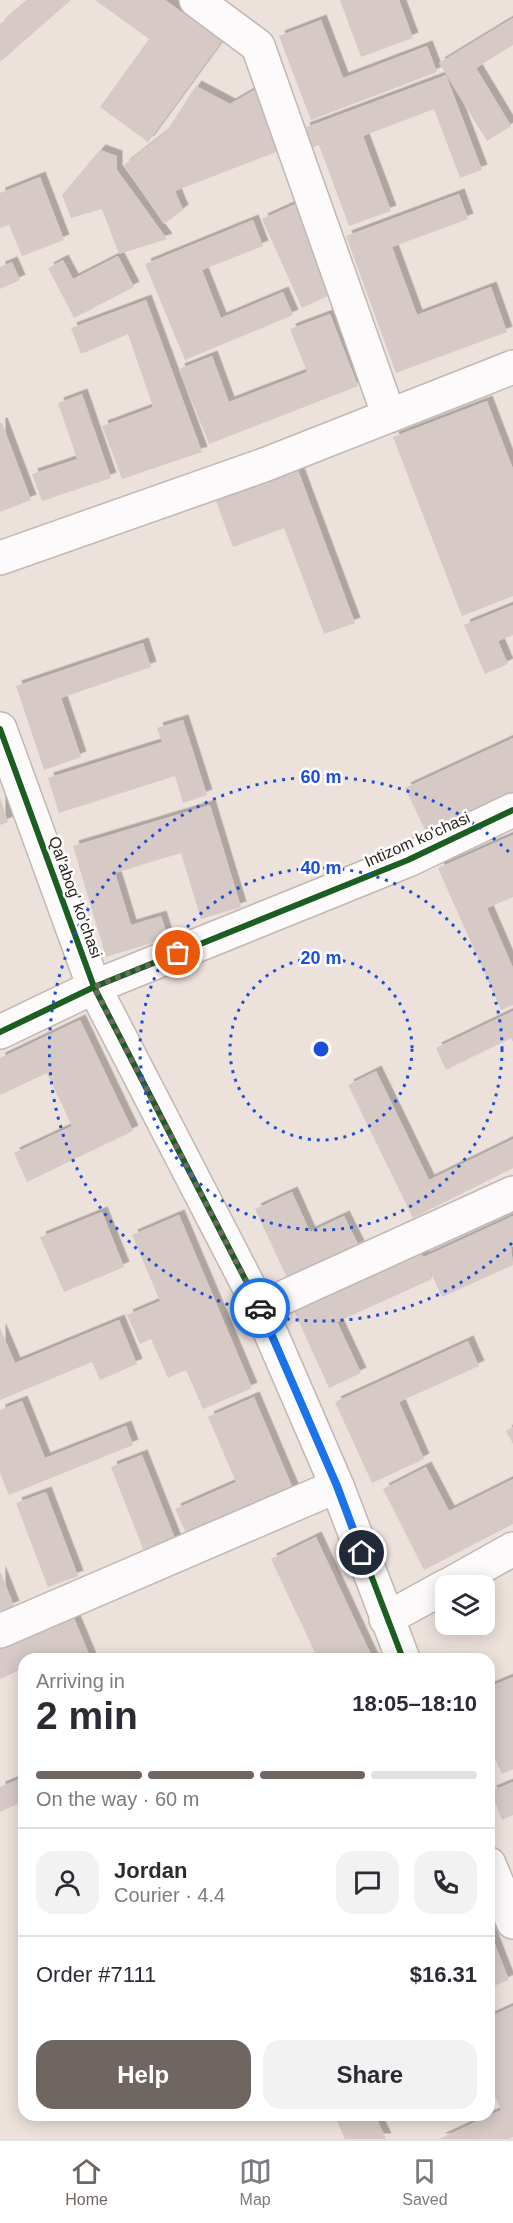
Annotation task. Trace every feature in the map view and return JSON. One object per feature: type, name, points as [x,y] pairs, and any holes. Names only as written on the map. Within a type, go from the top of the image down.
[{"type":"street","points":[[196,0],[258,46],[388,416]]},
{"type":"street","points":[[0,558],[264,465],[513,367]]},
{"type":"street","name":"Qal'abog' ko'chasi","points":[[0,729],[94,987],[260,1308],[337,1486],[400,1653]]},
{"type":"street","name":"Intizom ko'chasi","points":[[0,1032],[94,987],[408,860],[513,810]]},
{"type":"street","points":[[260,1308],[513,1192]]},
{"type":"street","points":[[0,1631],[337,1486]]},
{"type":"street","points":[[466,1575],[513,1549]]},
{"type":"street","points":[[386,1619],[435,1592]]},
{"type":"street","points":[[495,1878],[513,1922]]},
{"type":"building","points":[[28,0],[71,0],[0,62],[0,24]]},
{"type":"building","points":[[95,0],[165,0],[222,41],[148,142],[100,107],[149,39]]},
{"type":"building","points":[[340,0],[399,0],[413,38],[361,57]]},
{"type":"building","points":[[513,18],[513,45],[476,68],[511,126],[487,141],[439,63]]},
{"type":"building","points":[[321,20],[343,78],[427,46],[437,72],[311,120],[279,36]]},
{"type":"building","points":[[446,75],[482,170],[460,178],[434,109],[363,136],[391,211],[349,226],[319,145],[312,148],[304,128]]},
{"type":"building","points":[[196,86],[230,104],[261,86],[279,151],[175,191],[183,210],[164,224],[124,165],[166,132]]},
{"type":"building","points":[[100,150],[117,156],[117,170],[167,239],[119,254],[102,209],[71,218],[62,195]]},
{"type":"building","points":[[40,177],[64,240],[22,256],[9,225],[0,228],[0,193]]},
{"type":"building","points":[[459,194],[468,219],[392,247],[417,315],[491,287],[507,332],[396,373],[346,236]]},
{"type":"building","points":[[295,204],[336,292],[302,308],[262,219]]},
{"type":"building","points":[[253,220],[263,246],[202,270],[221,318],[283,292],[293,315],[185,360],[145,264]]},
{"type":"building","points":[[118,256],[134,287],[74,318],[48,268],[63,260],[73,279]]},
{"type":"building","points":[[12,262],[20,280],[0,289],[0,267]]},
{"type":"building","points":[[146,300],[202,452],[122,479],[102,426],[153,407],[128,334],[81,354],[71,328]]},
{"type":"building","points":[[330,314],[358,386],[209,444],[179,369],[212,356],[229,402],[307,372],[290,329]]},
{"type":"building","points":[[82,394],[111,478],[42,501],[32,474],[77,459],[58,403]]},
{"type":"building","points":[[487,401],[513,469],[513,596],[462,616],[393,437]]},
{"type":"building","points":[[0,423],[2,423],[31,500],[0,512]]},
{"type":"building","points":[[298,470],[355,623],[324,634],[284,528],[233,547],[216,501]]},
{"type":"building","points":[[513,605],[513,635],[498,641],[508,664],[485,674],[464,625]]},
{"type":"building","points":[[143,643],[151,667],[61,698],[81,757],[44,770],[16,686]]},
{"type":"building","points":[[183,720],[207,795],[183,803],[175,776],[59,813],[48,778],[162,742],[157,728]]},
{"type":"building","points":[[513,738],[513,793],[427,834],[405,788]]},
{"type":"building","points":[[0,798],[8,822],[0,825]]},
{"type":"building","points":[[210,805],[241,907],[201,919],[181,853],[115,873],[131,925],[161,916],[168,938],[106,957],[73,846]]},
{"type":"building","points":[[513,835],[513,897],[487,908],[513,968],[513,1005],[501,1010],[438,868]]},
{"type":"building","points":[[513,1011],[513,1042],[511,1038],[446,1070],[436,1048]]},
{"type":"building","points":[[80,1020],[133,1131],[27,1182],[14,1153],[72,1126],[47,1073],[0,1095],[0,1058]]},
{"type":"building","points":[[376,1071],[429,1180],[513,1139],[513,1168],[413,1218],[348,1085]]},
{"type":"building","points":[[292,1192],[310,1232],[344,1216],[359,1246],[288,1280],[255,1209]]},
{"type":"building","points":[[102,1212],[124,1267],[64,1292],[40,1237]]},
{"type":"building","points":[[179,1215],[252,1388],[203,1409],[186,1370],[168,1378],[151,1339],[140,1344],[127,1315],[160,1301],[132,1235]]},
{"type":"building","points":[[513,1216],[513,1247],[511,1247],[513,1265],[442,1297],[427,1264],[432,1279],[337,1322],[361,1373],[329,1388],[294,1311],[420,1253],[424,1257]]},
{"type":"building","points":[[119,1320],[137,1364],[100,1380],[92,1362],[0,1400],[0,1328],[15,1363]]},
{"type":"building","points":[[468,1341],[479,1366],[399,1402],[424,1459],[372,1483],[335,1402]]},
{"type":"building","points":[[254,1397],[294,1491],[188,1537],[175,1509],[236,1482],[208,1417]]},
{"type":"building","points":[[22,1401],[45,1458],[126,1426],[133,1445],[9,1495],[0,1473],[0,1410]]},
{"type":"building","points":[[513,1427],[513,1444],[506,1431]]},
{"type":"building","points":[[142,1455],[176,1541],[145,1554],[111,1467]]},
{"type":"building","points":[[426,1467],[449,1511],[513,1479],[513,1524],[424,1570],[383,1489]]},
{"type":"building","points":[[46,1492],[78,1576],[48,1587],[16,1503]]},
{"type":"building","points":[[316,1537],[370,1653],[315,1653],[271,1559]]},
{"type":"building","points":[[0,1571],[14,1606],[0,1612]]},
{"type":"building","points":[[72,1613],[89,1653],[18,1653],[18,1671],[0,1679],[0,1643]]},
{"type":"building","points":[[513,1677],[513,1769],[502,1774],[495,1758],[495,1684]]},
{"type":"building","points":[[18,1780],[18,1804],[0,1812],[0,1787]]},
{"type":"building","points":[[513,1782],[513,1815],[502,1820],[495,1802],[495,1789]]},
{"type":"building","points":[[495,1944],[509,1980],[495,1986]]},
{"type":"building","points":[[513,2006],[513,2137],[508,2139],[439,2139],[477,2121],[495,2121],[495,2113],[501,2110],[495,2096],[495,2014]]},
{"type":"building","points":[[337,2121],[378,2121],[386,2139],[345,2139]]},
{"type":"cycle path","points":[[0,729],[94,987],[260,1308],[337,1486],[401,1653]]},
{"type":"cycle path","points":[[0,1032],[94,987],[408,860],[513,810]]},
{"type":"way so far","points":[[178,953],[94,987],[260,1308]]},
{"type":"route","points":[[260,1308],[337,1486],[362,1553]]}]
